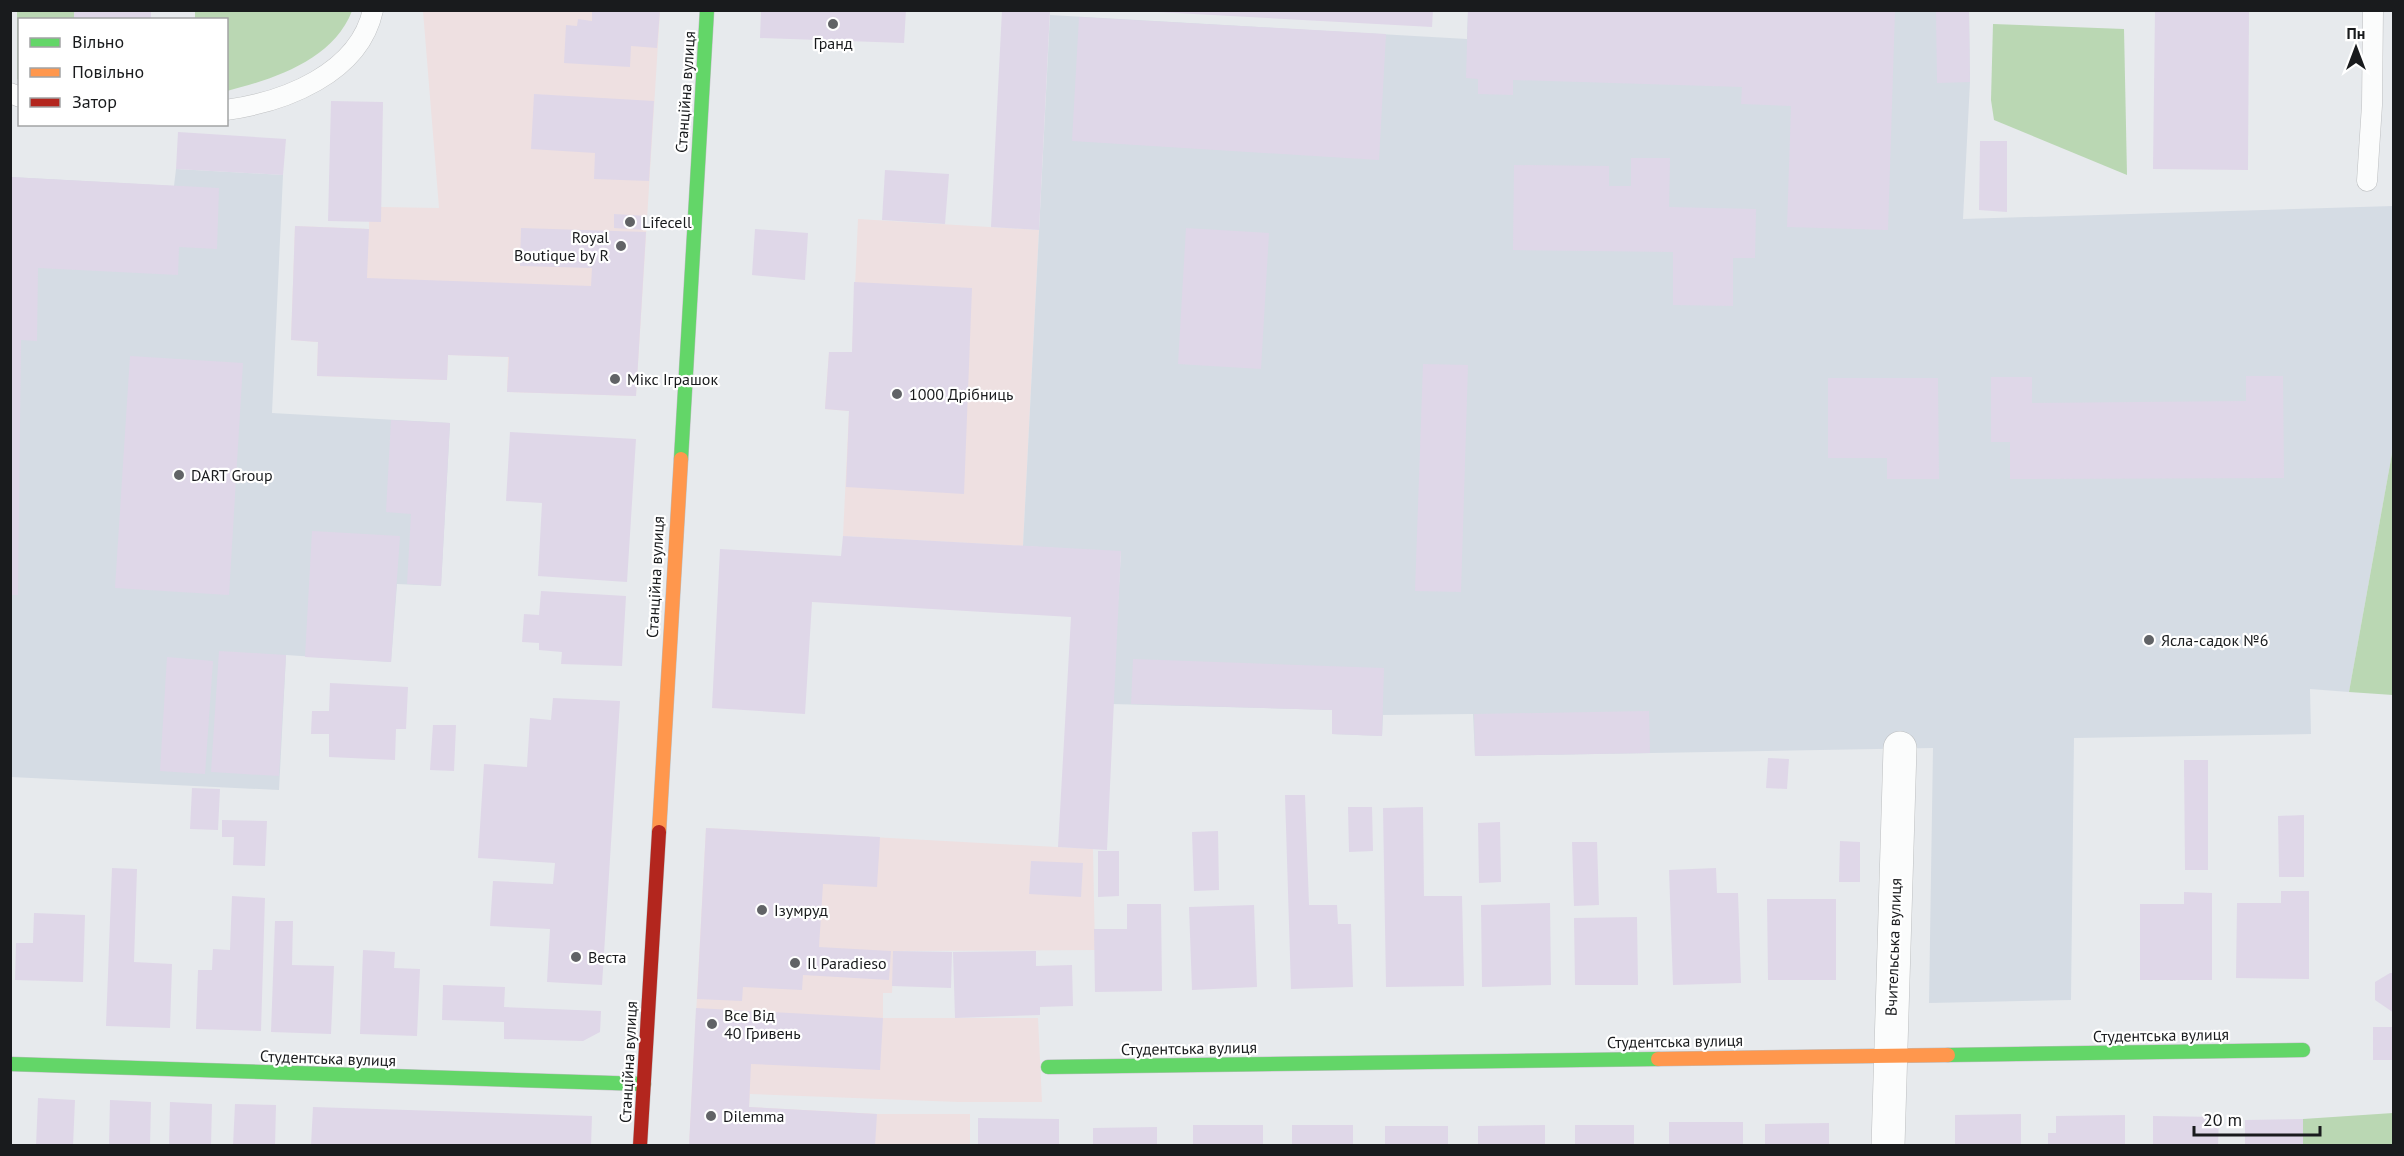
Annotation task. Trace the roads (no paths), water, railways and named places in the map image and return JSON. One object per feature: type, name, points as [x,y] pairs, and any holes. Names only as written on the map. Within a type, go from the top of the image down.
[{"type":"street","name":"Станційна вулиця","points":[[640,1146],[662,731],[706,10]]},
{"type":"street","name":"Вчительська вулиця","points":[[1888,1146],[1900,748]]},
{"type":"street","name":"Студентська вулиця","points":[[1048,1067],[2303,1050]]},
{"type":"street","name":"Студентська вулиця","points":[[10,1064],[644,1084]]},
{"type":"lane","points":[[228,110],[282,97],[315,82],[344,61],[363,37],[373,10]]},
{"type":"lane","points":[[2367,181],[2373,105],[2373,10]]},
{"type":"place","name":"Гранд","points":[[833,24]]},
{"type":"place","name":"Lifecell","points":[[630,222]]},
{"type":"place","name":"Royal Boutique by R","points":[[621,246]]},
{"type":"place","name":"Мікс Іграшок","points":[[615,379]]},
{"type":"place","name":"1000 Дрібниць","points":[[897,394]]},
{"type":"place","name":"DART Group","points":[[179,475]]},
{"type":"place","name":"Ясла-садок №6","points":[[2149,640]]},
{"type":"place","name":"Ізумруд","points":[[762,910]]},
{"type":"place","name":"Веста","points":[[576,957]]},
{"type":"place","name":"Il Paradieso","points":[[795,963]]},
{"type":"place","name":"Все Від 40 Гривень","points":[[712,1024]]},
{"type":"place","name":"Dilemma","points":[[711,1116]]}]
